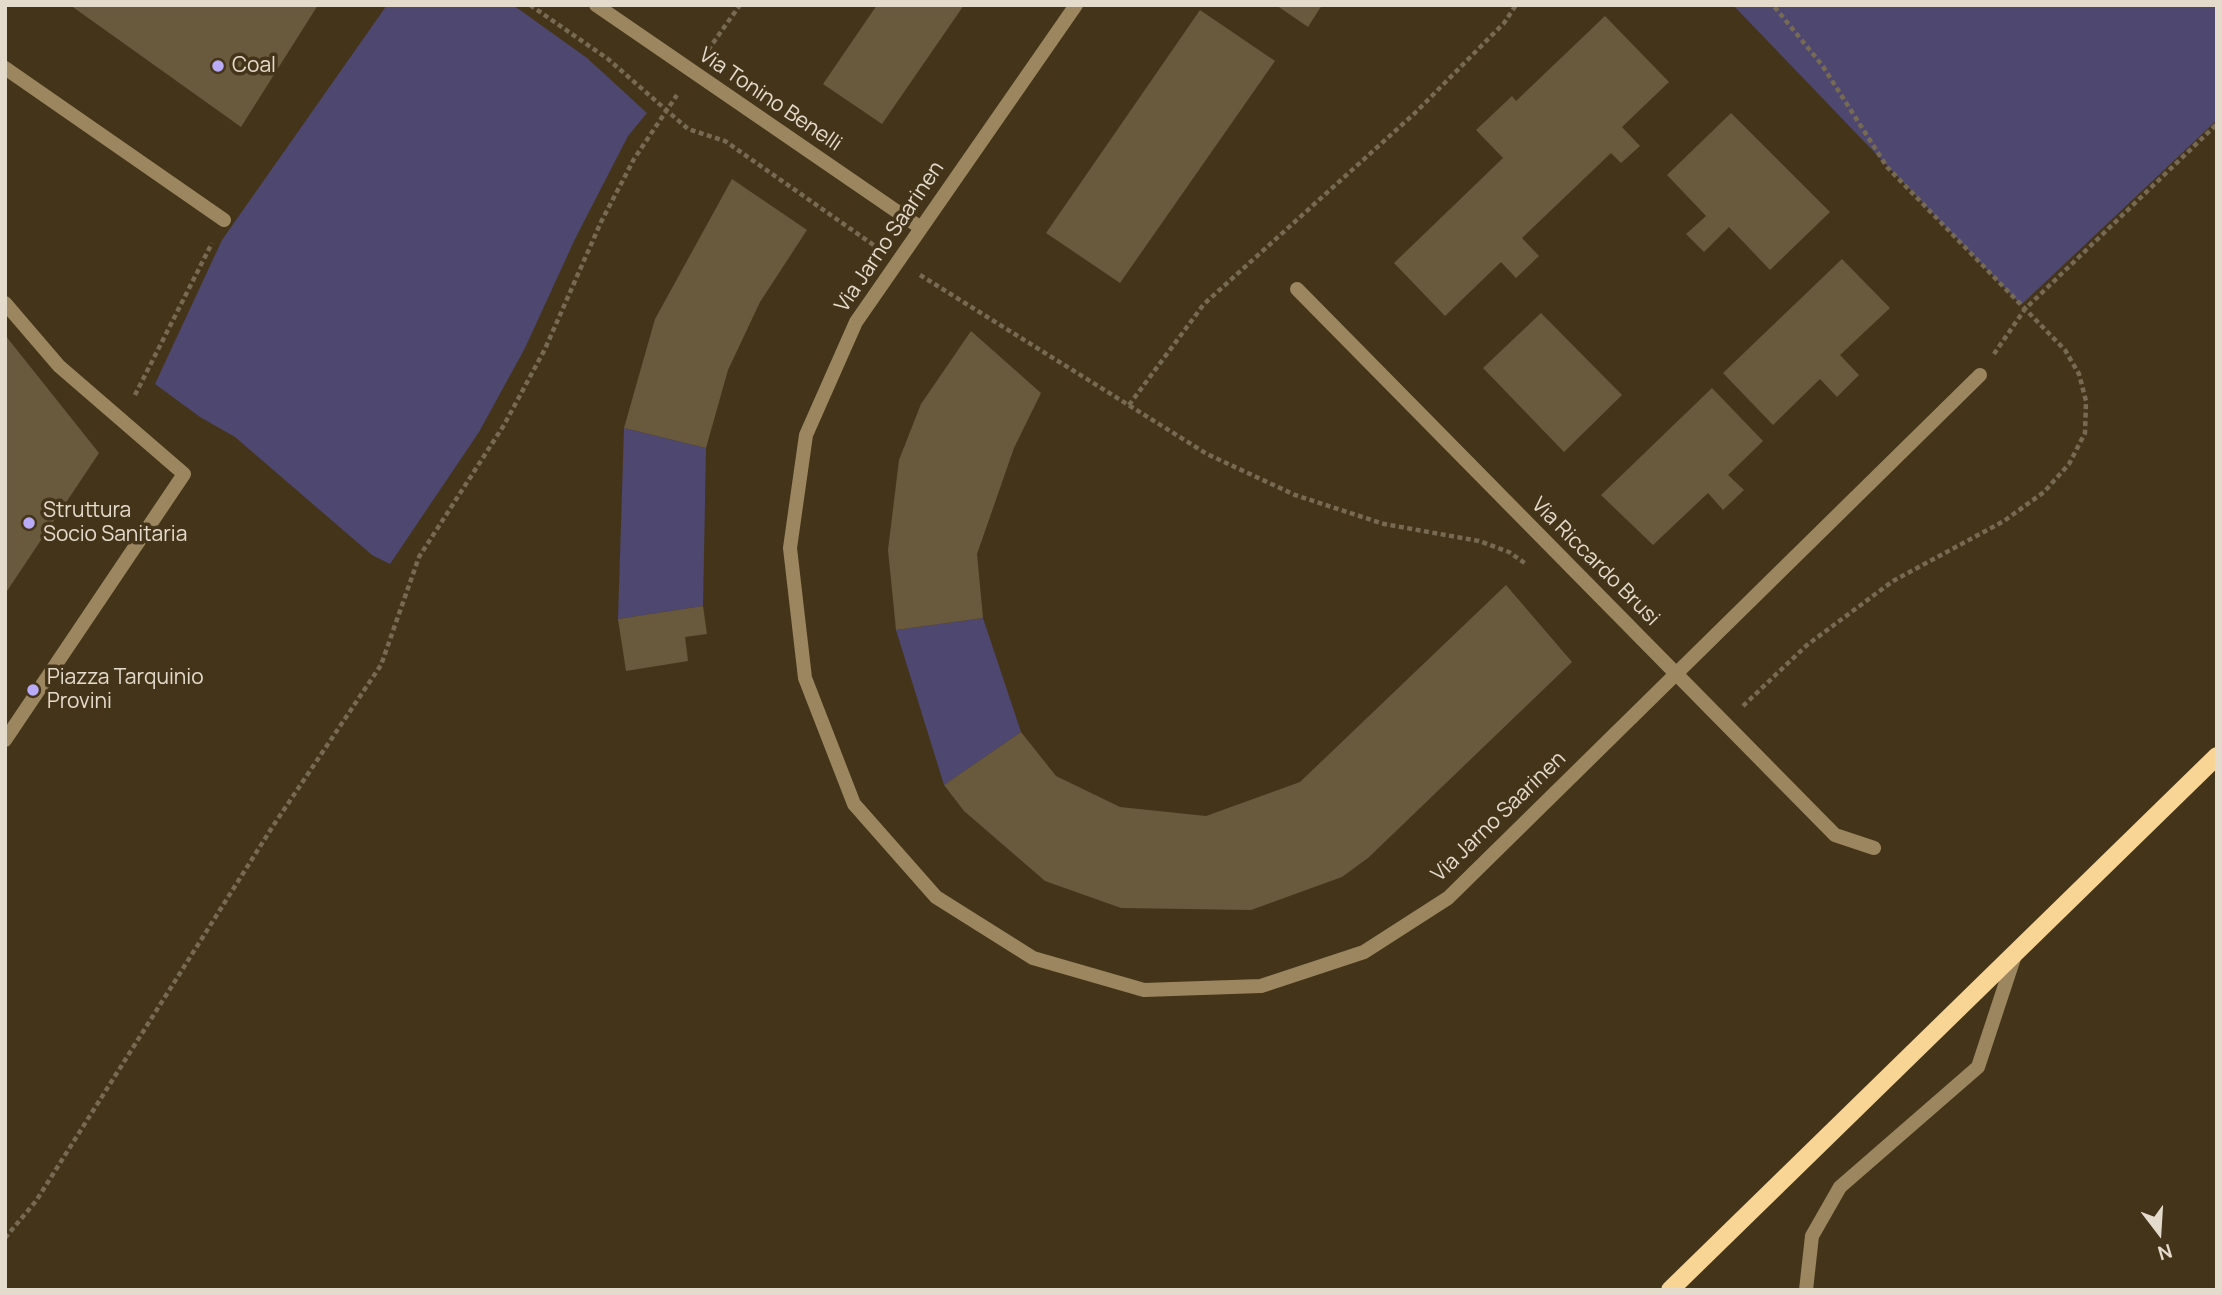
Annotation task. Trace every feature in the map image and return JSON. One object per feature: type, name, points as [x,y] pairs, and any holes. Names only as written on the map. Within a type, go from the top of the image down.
[{"type":"main road","points":[[1670,1290],[2217,756]]},
{"type":"street","name":"Via Tonino Benelli","points":[[596,5],[921,228]]},
{"type":"street","name":"Via Jarno Saarinen","points":[[1076,5],[856,322],[806,435],[790,548],[805,678],[854,804],[936,897],[1033,958],[1144,990],[1261,986],[1364,951],[1448,898],[1980,375]]},
{"type":"street","points":[[5,68],[224,220]]},
{"type":"street","name":"Via Riccardo Brusi","points":[[1297,289],[1835,835],[1874,848]]},
{"type":"street","points":[[5,303],[60,366],[184,474],[5,740]]},
{"type":"street","points":[[1806,1290],[1812,1236],[1840,1187],[1978,1067],[2016,952]]},
{"type":"path","points":[[530,5],[608,60],[688,129],[725,141],[898,261],[1207,454],[1294,495],[1384,524],[1479,541],[1509,552],[1532,569]]},
{"type":"path","points":[[5,1238],[36,1201],[273,826],[381,665],[419,557],[505,425],[545,349],[601,222],[634,159],[740,5]]},
{"type":"path","points":[[1129,405],[1204,304],[1415,113],[1504,23],[1516,5]]},
{"type":"path","points":[[1725,723],[1807,645],[1893,581],[2004,521],[2044,492],[2069,464],[2085,433],[2086,401],[2079,374],[2065,350],[1887,167],[1822,65],[1773,5]]},
{"type":"path","points":[[1980,375],[2025,309],[2217,124]]},
{"type":"path","points":[[122,421],[224,220]]},
{"type":"shaded area","points":[[387,5],[513,5],[587,58],[647,113],[628,136],[575,239],[525,348],[479,432],[390,564],[372,555],[235,437],[200,417],[155,384],[222,240]]},
{"type":"shaded area","points":[[1733,5],[2217,5],[2217,120],[2021,305]]},
{"type":"shaded area","points":[[624,428],[706,448],[703,606],[618,619]]},
{"type":"shaded area","points":[[983,618],[1021,732],[944,785],[896,630]]},
{"type":"building","name":"Coal","points":[[70,5],[318,5],[241,127]]},
{"type":"building","points":[[877,5],[964,5],[882,124],[823,84]]},
{"type":"building","points":[[1276,5],[1322,5],[1308,27]]},
{"type":"building","points":[[1200,10],[1275,61],[1120,283],[1046,233]]},
{"type":"building","points":[[1605,16],[1669,82],[1622,127],[1640,146],[1621,163],[1611,153],[1522,238],[1539,256],[1516,278],[1501,262],[1445,316],[1394,263],[1503,158],[1476,130],[1512,96],[1516,101]]},
{"type":"building","points":[[1731,113],[1830,212],[1770,270],[1729,227],[1704,252],[1686,234],[1706,216],[1667,175]]},
{"type":"building","points":[[732,179],[807,230],[760,302],[728,370],[706,448],[624,428],[655,319]]},
{"type":"building","points":[[1842,259],[1890,308],[1840,355],[1859,375],[1837,397],[1820,379],[1773,425],[1723,373]]},
{"type":"building","points":[[1541,313],[1622,395],[1564,452],[1483,368]]},
{"type":"building","points":[[971,331],[1041,393],[1014,448],[977,554],[983,618],[896,630],[888,550],[899,460],[921,404]]},
{"type":"building","name":"Struttura Socio Sanitaria","points":[[5,335],[99,453],[5,594]]},
{"type":"building","points":[[1712,388],[1763,441],[1728,475],[1744,490],[1723,510],[1708,493],[1653,545],[1601,495]]},
{"type":"building","points":[[1506,585],[1572,662],[1368,858],[1342,877],[1251,910],[1121,908],[1045,881],[964,811],[944,785],[1021,732],[1056,776],[1120,807],[1206,816],[1300,782]]},
{"type":"building","points":[[703,606],[707,634],[685,637],[688,661],[626,671],[618,619]]},
{"type":"place","name":"Coal","points":[[218,66]]},
{"type":"place","name":"Struttura Socio Sanitaria","points":[[29,523]]},
{"type":"place","name":"Piazza Tarquinio Provini","points":[[33,690]]}]
